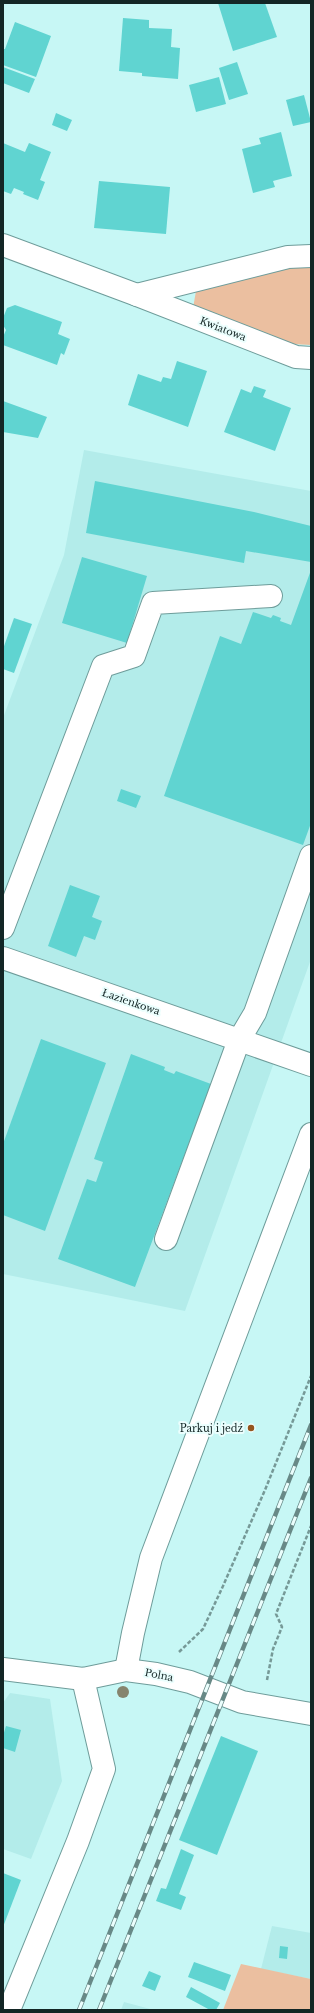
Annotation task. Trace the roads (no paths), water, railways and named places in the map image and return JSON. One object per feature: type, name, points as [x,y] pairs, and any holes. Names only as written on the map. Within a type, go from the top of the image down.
[{"type":"street","name":"Kwiatowa","points":[[3,245],[296,357],[311,358]]},
{"type":"street","points":[[137,295],[288,257],[311,256]]},
{"type":"street","points":[[3,928],[103,666],[134,656],[153,603],[271,596]]},
{"type":"street","points":[[166,1239],[239,1040],[255,1013],[311,856]]},
{"type":"street","name":"Łazienkowa","points":[[3,958],[311,1065]]},
{"type":"street","points":[[126,1670],[133,1633],[151,1558],[311,1134]]},
{"type":"street","name":"Polna","points":[[3,1669],[83,1679],[126,1670],[156,1674],[190,1682],[242,1702],[311,1714]]},
{"type":"street","points":[[9,2010],[78,1841],[104,1769],[83,1679]]},
{"type":"railway","points":[[79,2010],[311,1425]]},
{"type":"railway","points":[[99,2010],[311,1478]]},
{"type":"place","name":"Parkuj i jedź","points":[[251,1428]]}]
